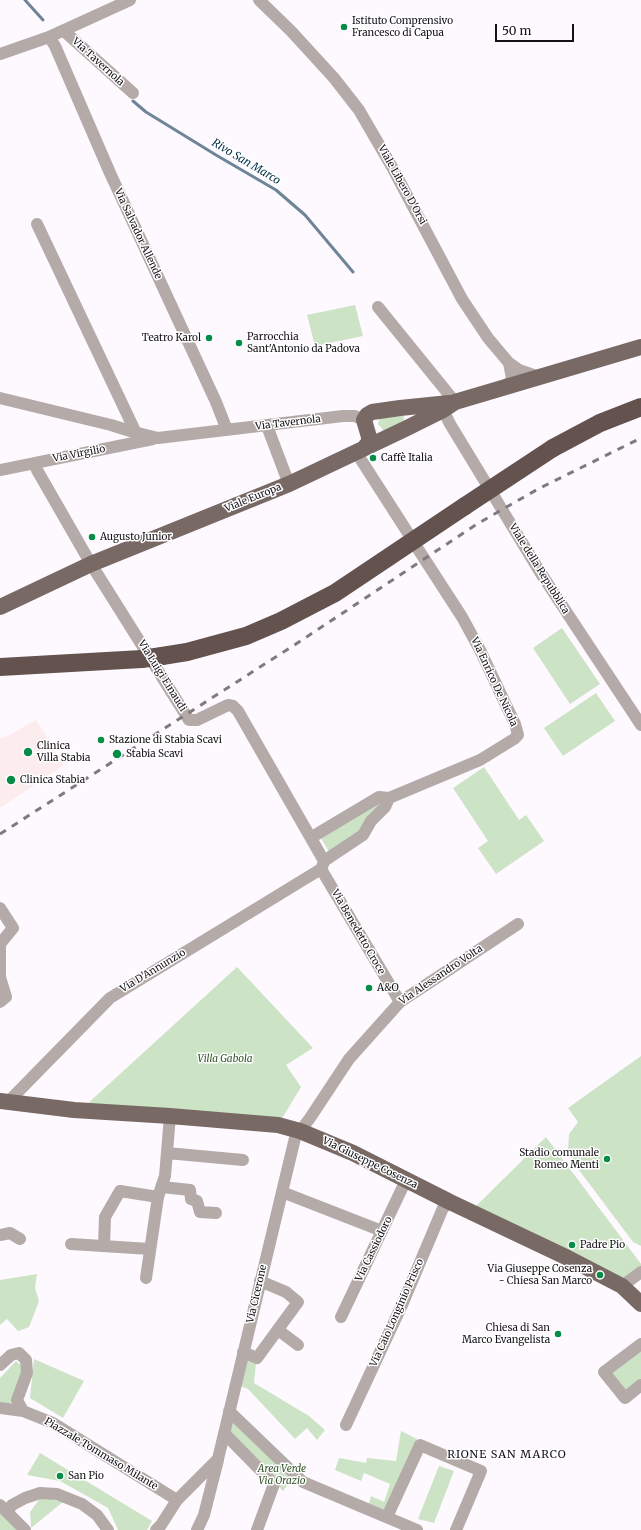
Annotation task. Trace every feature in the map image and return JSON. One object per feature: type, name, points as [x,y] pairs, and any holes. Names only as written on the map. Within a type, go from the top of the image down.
[{"type":"highway","points":[[0,667],[142,659],[187,652],[246,636],[335,593],[553,448],[600,423],[641,407]]},
{"type":"main road","points":[[505,387],[641,347]]},
{"type":"main road","name":"Viale Europa","points":[[0,607],[91,564],[289,484],[368,444],[405,429],[449,406],[505,387]]},
{"type":"main road","points":[[368,444],[364,420],[367,415],[372,412],[400,408],[449,406]]},
{"type":"main road","points":[[400,408],[409,418],[405,429]]},
{"type":"main road","name":"Via Giuseppe Cosenza","points":[[4,1101],[74,1110],[278,1125],[300,1131],[353,1153],[450,1202],[568,1258],[622,1286],[641,1304]]},
{"type":"street","points":[[0,54],[49,38],[130,0]]},
{"type":"street","name":"Viale Libero D'Orsi","points":[[259,0],[291,31],[334,78],[359,110],[392,167],[462,298],[488,338],[509,363]]},
{"type":"street","name":"Via Tavernola","points":[[64,31],[133,93]]},
{"type":"street","name":"Via Salvador Allende","points":[[49,38],[54,46],[110,173],[216,402],[227,430]]},
{"type":"street","points":[[37,224],[136,433]]},
{"type":"street","points":[[378,307],[449,406]]},
{"type":"street","points":[[509,363],[519,370],[539,377]]},
{"type":"street","points":[[505,387],[512,378],[509,363]]},
{"type":"street","name":"Via Tavernola","points":[[0,398],[158,438],[349,416],[355,416],[364,420]]},
{"type":"street","name":"Viale della Repubblica","points":[[449,406],[450,424],[540,572],[641,725]]},
{"type":"street","points":[[267,426],[289,484]]},
{"type":"street","name":"Via Virgilio","points":[[0,470],[158,438]]},
{"type":"street","points":[[368,444],[408,533]]},
{"type":"street","points":[[35,462],[36,470],[91,564]]},
{"type":"street","name":"Via Enrico De Nicola","points":[[312,838],[379,797],[389,798],[480,760],[518,735],[515,724],[462,616],[418,548]]},
{"type":"street","name":"Via Luigi Einaudi","points":[[91,564],[189,720],[197,720],[228,705],[233,706],[238,711],[312,838]]},
{"type":"street","points":[[323,865],[363,835],[371,821],[385,807],[389,798]]},
{"type":"street","name":"Via Benedetto Croce","points":[[312,838],[323,865],[400,1002]]},
{"type":"street","name":"Via D'Annunzio","points":[[4,1101],[110,998],[323,865]]},
{"type":"street","points":[[0,908],[13,928],[0,944],[0,977],[3,1000]]},
{"type":"street","name":"Via Alessandro Volta","points":[[300,1131],[349,1059],[400,1002],[518,924]]},
{"type":"street","points":[[146,1278],[160,1192],[165,1176],[170,1116]]},
{"type":"street","name":"Via Cicerone","points":[[198,1530],[204,1515],[218,1460],[295,1138],[300,1131]]},
{"type":"street","points":[[167,1153],[243,1160]]},
{"type":"street","name":"Via Cassiodoro","points":[[341,1317],[406,1180]]},
{"type":"street","points":[[104,1246],[105,1217],[120,1191],[160,1192],[190,1190],[191,1199],[197,1201],[200,1212],[216,1213]]},
{"type":"street","points":[[282,1192],[382,1231]]},
{"type":"street","name":"Via Caio Longinio Prisco","points":[[346,1425],[402,1305],[443,1208],[450,1202]]},
{"type":"street","points":[[0,1235],[10,1233],[20,1239]]},
{"type":"street","points":[[70,1244],[150,1249]]},
{"type":"street","points":[[622,1286],[641,1272]]},
{"type":"street","points":[[244,1352],[257,1358],[298,1302],[286,1292],[260,1281]]},
{"type":"street","points":[[278,1330],[298,1345]]},
{"type":"street","points":[[641,1344],[604,1372],[625,1398],[641,1386]]},
{"type":"street","points":[[0,1365],[11,1355],[19,1353],[26,1360],[27,1373],[17,1400],[22,1410]]},
{"type":"street","name":"Piazzale Tommaso Milante","points":[[0,1408],[22,1410],[53,1423],[177,1500]]},
{"type":"street","points":[[229,1411],[303,1482],[417,1530]]},
{"type":"street","points":[[224,1433],[274,1484],[257,1530]]},
{"type":"street","points":[[387,1517],[420,1445],[481,1472],[456,1530]]},
{"type":"street","points":[[156,1530],[161,1525],[177,1500],[218,1460]]},
{"type":"street","points":[[25,1530],[3,1509],[25,1498],[40,1493],[57,1494],[82,1504],[97,1515],[108,1530]]},
{"type":"shaded area","name":"Clinica Villa Stabia","points":[[36,720],[64,765],[0,808],[0,738],[8,736]]},
{"type":"green space","points":[[355,305],[363,336],[315,346],[307,315]]},
{"type":"green space","points":[[404,415],[404,421],[387,430],[383,430],[378,424],[380,416]]},
{"type":"green space","points":[[562,628],[600,684],[570,704],[533,648]]},
{"type":"green space","points":[[596,693],[615,721],[563,756],[544,728]]},
{"type":"green space","points":[[484,767],[519,820],[526,815],[544,841],[496,874],[478,848],[488,841],[453,788]]},
{"type":"green space","points":[[380,801],[383,804],[361,830],[329,852],[321,838]]},
{"type":"green space","name":"Villa Gabola","points":[[237,967],[313,1048],[286,1065],[301,1087],[278,1125],[85,1106]]},
{"type":"green space","name":"Stadio comunale Romeo Menti","points":[[641,1056],[641,1246],[633,1242],[576,1166],[568,1151],[569,1134],[578,1122],[568,1108]]},
{"type":"green space","points":[[546,1137],[641,1264],[641,1267],[617,1283],[473,1209]]},
{"type":"green space","points":[[37,1274],[35,1288],[39,1301],[29,1327],[18,1331],[7,1319],[0,1325],[0,1280]]},
{"type":"green space","points":[[641,1344],[641,1384],[629,1395],[604,1372]]},
{"type":"green space","points":[[245,1357],[256,1363],[254,1383],[309,1416],[325,1430],[317,1440],[307,1428],[295,1439],[248,1389],[238,1385]]},
{"type":"green space","points":[[34,1359],[84,1381],[63,1418],[30,1398]]},
{"type":"green space","points":[[16,1361],[26,1370],[14,1400],[8,1406],[0,1406],[0,1378]]},
{"type":"green space","name":"Area Verde Via Orazio","points":[[230,1412],[296,1475],[283,1491],[225,1433]]},
{"type":"green space","points":[[401,1431],[417,1439],[387,1511],[369,1504],[371,1496],[384,1502],[390,1484],[364,1473],[361,1481],[335,1470],[339,1458],[366,1463],[367,1458],[396,1461]]},
{"type":"green space","points":[[40,1453],[152,1521],[147,1530],[118,1530],[108,1508],[60,1481],[27,1475]]},
{"type":"green space","points":[[439,1466],[454,1471],[434,1523],[418,1519]]},
{"type":"green space","points":[[41,1497],[63,1502],[31,1528],[30,1512]]},
{"type":"green space","points":[[0,1505],[25,1530],[0,1530]]},
{"type":"waterway","name":"Rivo San Marco","points":[[25,0],[43,20]]},
{"type":"waterway","name":"Rivo San Marco","points":[[133,101],[146,112],[276,190],[305,215],[353,272]]},
{"type":"railway","points":[[0,834],[299,642],[477,524],[538,489],[641,438]]},
{"type":"place","name":"Istituto Comprensivo Francesco di Capua","points":[[344,27]]},
{"type":"place","name":"Teatro Karol","points":[[209,338]]},
{"type":"place","name":"Parrocchia Sant'Antonio da Padova","points":[[239,343]]},
{"type":"place","name":"Caffè Italia","points":[[373,458]]},
{"type":"place","name":"Augusto Junior","points":[[92,537]]},
{"type":"place","name":"Stazione di Stabia Scavi","points":[[101,740]]},
{"type":"place","name":"Clinica Villa Stabia","points":[[28,752]]},
{"type":"place","name":"Stabia Scavi","points":[[117,754]]},
{"type":"place","name":"Clinica Stabia","points":[[11,780]]},
{"type":"place","name":"A&O","points":[[369,988]]},
{"type":"place","name":"Stadio comunale Romeo Menti","points":[[607,1159]]},
{"type":"place","name":"Padre Pio","points":[[572,1245]]},
{"type":"place","name":"Via Giuseppe Cosenza - Chiesa San Marco","points":[[600,1275]]},
{"type":"place","name":"Chiesa di San Marco Evangelista","points":[[558,1334]]},
{"type":"place","name":"San Pio","points":[[60,1476]]},
{"type":"district","name":"RIONE SAN MARCO","points":[[507,1455]]}]
